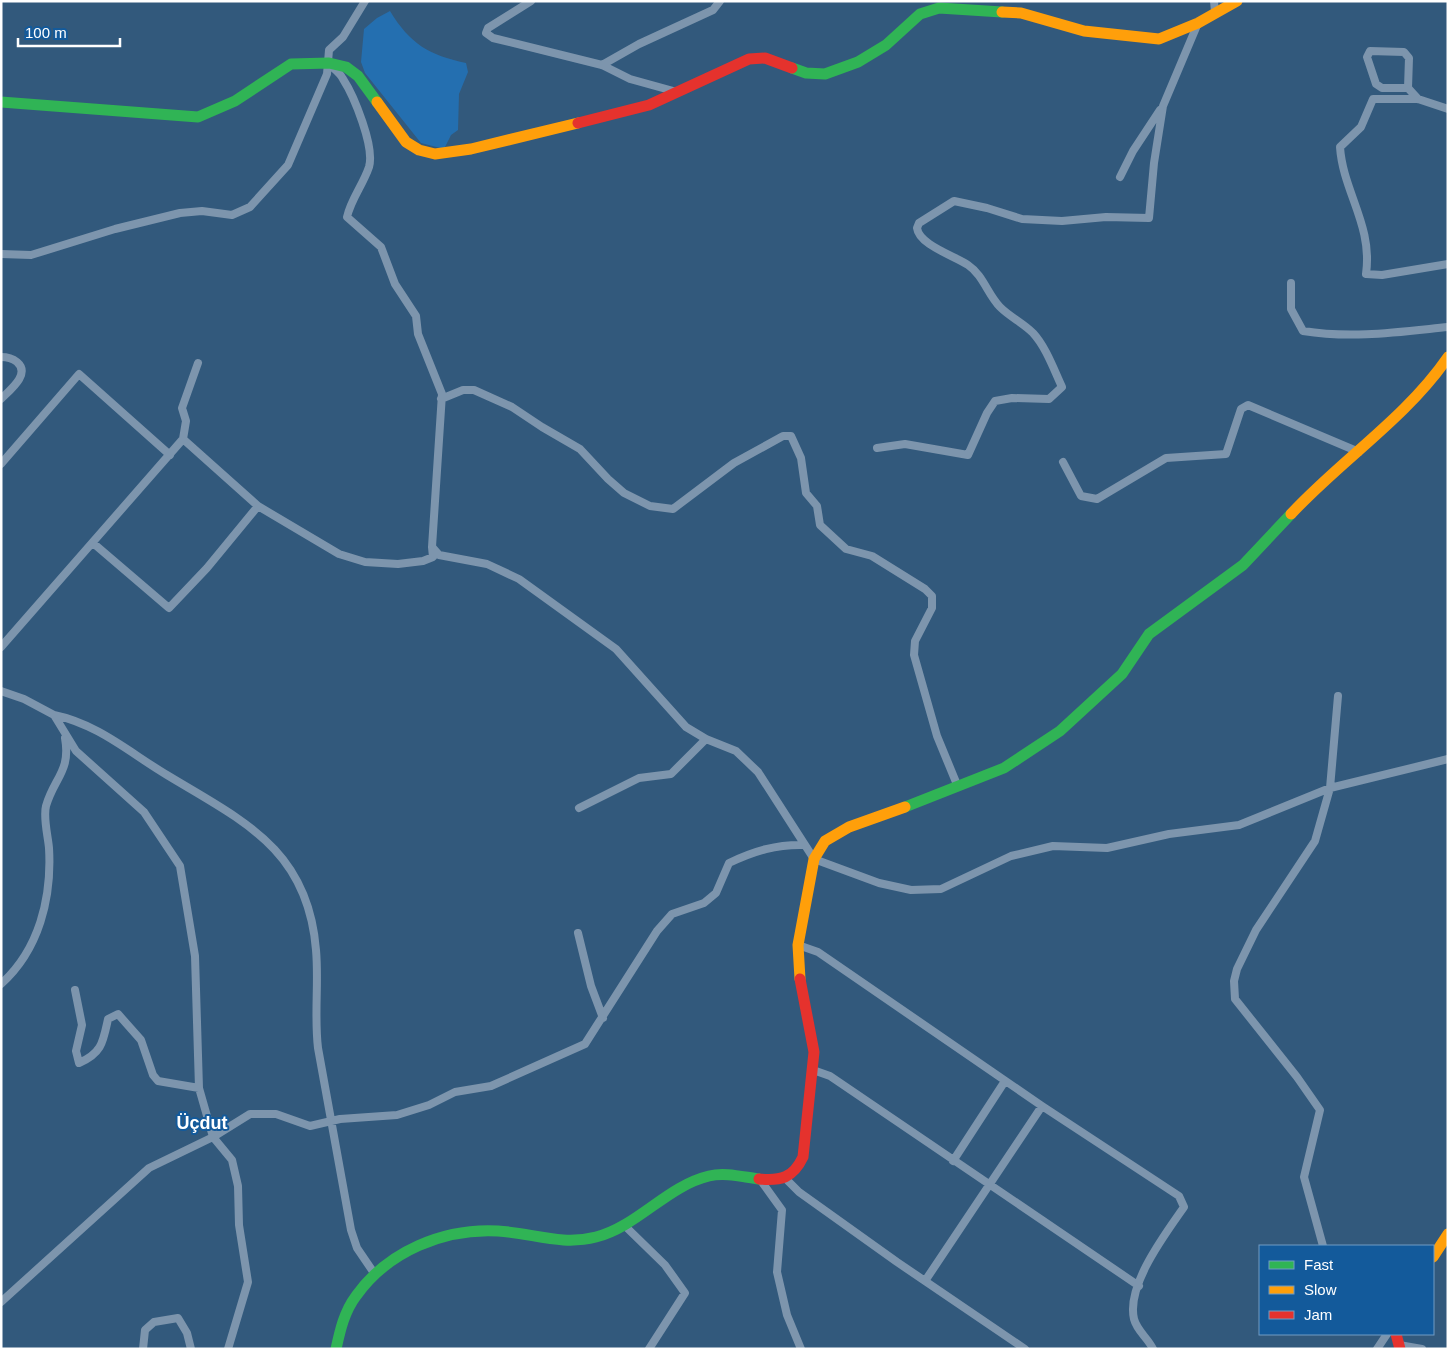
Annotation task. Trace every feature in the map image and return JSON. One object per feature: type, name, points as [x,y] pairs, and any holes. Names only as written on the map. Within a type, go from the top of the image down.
[{"type":"street","points":[[1,254],[31,255],[115,229],[180,214],[202,211],[232,215],[250,207],[288,165],[327,74],[329,50],[343,38],[365,1]]},
{"type":"street","points":[[531,1],[488,28],[486,33],[493,38],[602,65],[630,79],[679,92]]},
{"type":"street","points":[[602,65],[639,44],[713,10],[720,1]]},
{"type":"street","points":[[1,102],[198,117],[234,101],[290,64],[328,63],[346,67],[358,76],[406,142],[419,150],[435,154],[471,149],[626,112],[679,92],[749,59],[765,58],[806,73],[825,74],[858,62],[886,45],[920,14],[939,8],[1021,13],[1084,31],[1159,40],[1198,22],[1214,6],[1237,1]]},
{"type":"street","points":[[1120,177],[1163,106],[1198,22]]},
{"type":"street","points":[[1408,88],[1382,88],[1376,84],[1367,58],[1370,51],[1404,52],[1409,58],[1408,88],[1418,99]]},
{"type":"street","points":[[183,439],[258,506],[339,554],[365,562],[398,564],[423,561],[433,556],[442,394],[418,334],[416,316],[394,284],[381,247],[347,217],[350,206],[369,166],[368,141],[352,96],[342,76],[328,63]]},
{"type":"street","points":[[1448,109],[1418,99],[1373,99],[1361,127],[1340,147],[1341,164],[1364,228],[1368,258],[1366,274],[1382,275],[1448,264]]},
{"type":"street","points":[[877,448],[906,444],[968,455],[987,413],[995,402],[1012,398],[1049,399],[1062,387],[1035,335],[1016,317],[1000,307],[969,266],[938,249],[922,237],[918,232],[919,224],[954,202],[987,208],[1022,219],[1062,221],[1106,217],[1149,218],[1154,163],[1163,106]]},
{"type":"street","points":[[1291,283],[1291,309],[1303,332],[1330,336],[1374,335],[1448,327]]},
{"type":"street","points":[[1,357],[12,358],[19,364],[22,372],[20,378],[1,399]]},
{"type":"street","points":[[336,1349],[344,1316],[354,1296],[374,1273],[408,1249],[453,1234],[496,1231],[562,1242],[577,1241],[607,1234],[625,1226],[685,1186],[699,1179],[727,1174],[786,1179],[798,1171],[804,1157],[813,1070],[812,1038],[800,983],[798,945],[814,859],[824,841],[849,827],[1004,768],[1060,731],[1122,674],[1149,634],[1243,565],[1300,504],[1359,452],[1437,373],[1448,357]]},
{"type":"street","points":[[1,647],[183,439],[186,422],[182,408],[198,363]]},
{"type":"street","points":[[1,464],[79,374],[170,455]]},
{"type":"street","points":[[441,399],[463,390],[474,390],[512,407],[580,449],[624,493],[650,506],[673,509],[734,463],[783,436],[792,436],[801,458],[806,493],[817,506],[820,524],[846,549],[872,556],[925,589],[932,596],[932,608],[914,641],[914,655],[937,736],[958,787]]},
{"type":"street","points":[[1063,462],[1081,496],[1097,499],[1166,458],[1226,454],[1241,409],[1248,404],[1359,452]]},
{"type":"street","points":[[93,543],[169,608],[207,568],[258,506]]},
{"type":"street","points":[[432,547],[439,555],[487,564],[519,579],[616,649],[686,727],[706,739],[736,750],[758,772],[814,859],[894,887],[925,891],[941,889],[1011,856],[1053,846],[1107,848],[1169,834],[1238,825],[1330,788],[1448,759]]},
{"type":"street","points":[[1,691],[24,699],[54,715],[96,729],[164,773],[241,818],[262,836],[288,867],[304,897],[314,935],[316,1034],[352,1236],[361,1255],[374,1273]]},
{"type":"street","points":[[1323,1245],[1304,1177],[1320,1110],[1297,1077],[1234,999],[1234,981],[1256,930],[1315,840],[1330,788],[1338,696]]},
{"type":"street","points":[[54,715],[76,751],[144,812],[180,866],[196,956],[199,1088],[213,1137],[232,1160],[238,1186],[239,1225],[248,1282],[228,1349]]},
{"type":"street","points":[[1,984],[15,972],[34,944],[50,884],[46,808],[67,761],[65,735]]},
{"type":"street","points":[[579,808],[639,778],[670,774],[706,739]]},
{"type":"street","points":[[1,1302],[114,1197],[149,1168],[213,1137],[250,1114],[276,1114],[310,1126],[366,1116],[397,1115],[429,1105],[455,1092],[492,1086],[585,1044],[657,931],[672,914],[704,903],[716,893],[728,863],[750,852],[783,844],[805,845]]},
{"type":"street","points":[[578,933],[591,986],[603,1018]]},
{"type":"street","points":[[798,945],[818,952],[1182,1200],[1184,1207],[1154,1252],[1139,1286],[1134,1303],[1134,1318],[1153,1349]]},
{"type":"street","points":[[75,990],[82,1025],[76,1051],[79,1063],[92,1057],[102,1045],[108,1019],[118,1014],[141,1040],[152,1075],[158,1081],[199,1088]]},
{"type":"street","points":[[813,1070],[830,1076],[1139,1286]]},
{"type":"street","points":[[953,1161],[1005,1080]]},
{"type":"street","points":[[925,1281],[1042,1106]]},
{"type":"street","points":[[759,1178],[782,1210],[777,1272],[788,1315],[801,1349]]},
{"type":"street","points":[[786,1179],[799,1192],[1025,1349]]},
{"type":"street","points":[[625,1226],[664,1266],[685,1293],[649,1349]]},
{"type":"street","points":[[1434,1255],[1448,1234]]},
{"type":"street","points":[[143,1349],[145,1330],[154,1322],[178,1318],[187,1333],[191,1349]]},
{"type":"street","points":[[1377,1349],[1386,1335]]},
{"type":"street","points":[[1398,1342],[1422,1349]]},
{"type":"shaded area","points":[[390,11],[413,40],[431,52],[466,63],[468,72],[459,94],[458,130],[451,135],[444,149],[421,143],[365,73],[361,62],[364,29],[377,18]]},
{"type":"traffic: fast","points":[[792,68],[806,73],[825,74],[858,62],[886,45],[920,14],[939,8],[1002,12]]},
{"type":"traffic: fast","points":[[1,102],[198,117],[235,101],[291,64],[329,63],[346,67],[358,76],[377,102]]},
{"type":"traffic: fast","points":[[905,807],[1004,768],[1060,731],[1122,674],[1149,634],[1243,565],[1291,514]]},
{"type":"traffic: fast","points":[[336,1349],[345,1315],[356,1296],[369,1280],[384,1266],[401,1255],[438,1238],[478,1231],[511,1232],[559,1240],[596,1237],[611,1232],[694,1181],[721,1174],[759,1179]]},
{"type":"traffic: slow","points":[[1002,12],[1021,13],[1084,31],[1159,39],[1198,23],[1237,1]]},
{"type":"traffic: slow","points":[[377,102],[406,142],[419,150],[435,154],[471,149],[578,123]]},
{"type":"traffic: slow","points":[[1291,514],[1310,494],[1413,400],[1448,357]]},
{"type":"traffic: slow","points":[[800,979],[798,945],[814,859],[825,841],[849,827],[905,807]]},
{"type":"traffic: slow","points":[[1434,1255],[1448,1234]]},
{"type":"traffic: jam","points":[[578,123],[649,105],[749,59],[765,58],[792,68]]},
{"type":"traffic: jam","points":[[759,1179],[785,1177],[795,1170],[803,1157],[814,1052],[800,979]]},
{"type":"traffic: jam","points":[[1396,1335],[1400,1349]]},
{"type":"district","name":"Üçdut","points":[[202,1123]]}]
